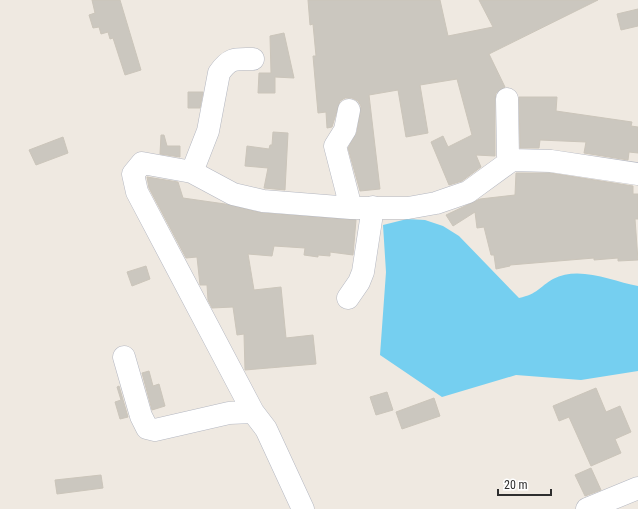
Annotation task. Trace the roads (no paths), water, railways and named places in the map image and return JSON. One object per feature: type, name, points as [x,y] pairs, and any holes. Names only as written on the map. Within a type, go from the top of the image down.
[{"type":"street","points":[[192,172],[208,131],[219,73],[232,59],[253,59]]},
{"type":"street","points":[[507,99],[508,156],[512,160]]},
{"type":"street","points":[[349,110],[345,130],[335,146],[351,208]]},
{"type":"street","points":[[303,509],[266,429],[253,412],[138,192],[133,174],[142,164],[192,172],[233,194],[263,201],[351,208],[408,208],[436,203],[468,192],[512,160],[551,161],[638,174]]},
{"type":"street","points":[[348,298],[359,282],[363,272],[373,207]]},
{"type":"street","points":[[124,357],[141,416],[147,428],[155,430],[229,412],[253,412]]},
{"type":"street","points":[[587,509],[638,488]]},
{"type":"water","points":[[407,219],[425,220],[443,226],[459,236],[519,298],[534,292],[553,279],[574,273],[596,275],[638,286],[638,371],[581,380],[516,375],[442,397],[380,355],[386,272],[383,225]]}]
